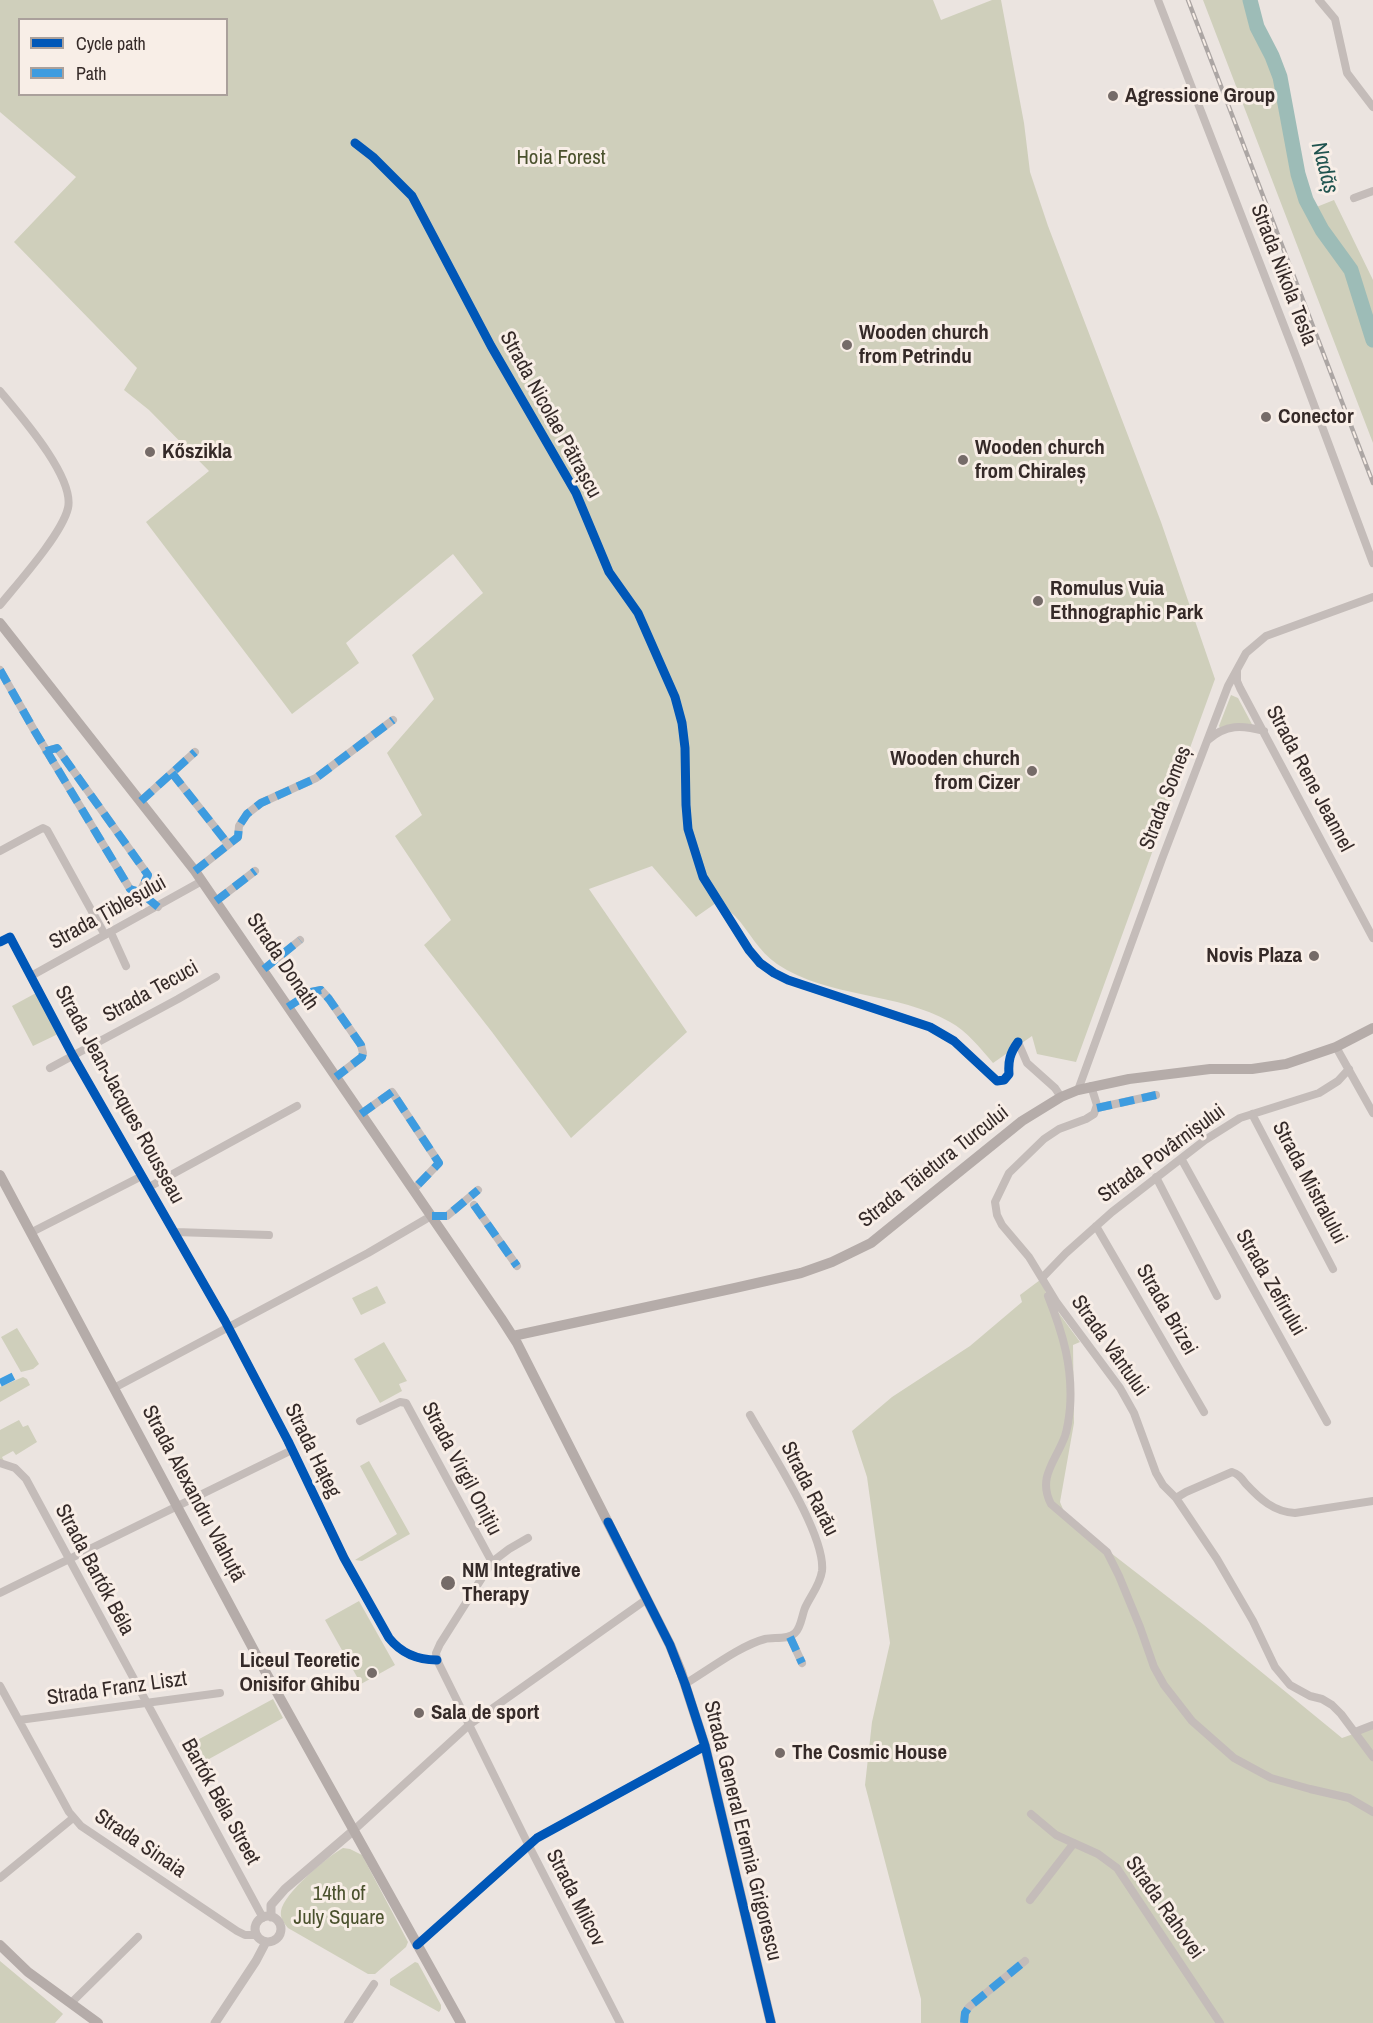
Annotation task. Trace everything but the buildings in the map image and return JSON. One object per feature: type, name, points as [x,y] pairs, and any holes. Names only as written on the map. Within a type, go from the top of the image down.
[{"type":"main road","name":"Strada Donath","points":[[0,623],[195,871],[513,1336]]},
{"type":"main road","name":"Strada Tăietura Turcului","points":[[513,1336],[801,1273],[832,1262],[871,1243],[1022,1121],[1061,1097],[1078,1090],[1129,1079],[1210,1070],[1273,1067],[1300,1061],[1336,1047],[1373,1028]]},
{"type":"main road","name":"Strada Alexandru Vlahuță","points":[[0,1175],[276,1692],[461,2023]]},
{"type":"main road","name":"Strada General Eremia Grigorescu","points":[[513,1336],[647,1599],[686,1684],[705,1746],[771,2023]]},
{"type":"main road","points":[[0,1945],[28,1972],[98,2023]]},
{"type":"street","name":"Strada Nikola Tesla","points":[[1158,0],[1373,563]]},
{"type":"street","points":[[1319,0],[1335,19],[1347,73],[1373,107]]},
{"type":"street","name":"Strada Nicolae Pătrașcu","points":[[355,144],[373,157],[412,196],[491,346],[576,493],[609,572],[638,613],[675,697],[682,723],[688,829],[694,853],[703,877],[749,950],[760,963],[788,980],[930,1027],[954,1041],[997,1081],[1004,1080],[1009,1074],[1008,1062],[1018,1042],[1027,1063],[1061,1097]]},
{"type":"street","points":[[1354,198],[1373,191]]},
{"type":"street","points":[[0,391],[49,455],[65,487],[68,501],[65,515],[51,538],[0,605]]},
{"type":"street","name":"Strada Someș","points":[[1078,1090],[1161,859],[1238,666],[1246,653],[1266,636],[1373,597]]},
{"type":"street","name":"Strada Rene Jeannel","points":[[1238,666],[1237,681],[1240,688],[1373,938]]},
{"type":"street","points":[[0,670],[130,889],[140,892],[158,907]]},
{"type":"street","points":[[195,871],[238,837],[239,826],[247,814],[261,803],[316,778],[393,720]]},
{"type":"street","points":[[1207,741],[1221,730],[1233,727],[1248,727],[1264,731]]},
{"type":"street","points":[[46,751],[57,748],[148,875],[140,892]]},
{"type":"street","points":[[141,801],[195,752]]},
{"type":"street","points":[[172,773],[228,844]]},
{"type":"street","points":[[0,850],[43,828],[47,830],[126,966]]},
{"type":"street","points":[[216,901],[255,871]]},
{"type":"street","name":"Strada Țibleșului","points":[[31,976],[202,881]]},
{"type":"street","name":"Strada Jean-Jacques Rousseau","points":[[0,942],[10,937],[73,1056],[175,1232]]},
{"type":"street","points":[[264,969],[300,940]]},
{"type":"street","name":"Strada Tecuci","points":[[73,1056],[216,977]]},
{"type":"street","points":[[288,1007],[311,992],[321,990],[361,1045],[362,1057],[336,1077]]},
{"type":"street","points":[[1336,1047],[1373,1113]]},
{"type":"street","points":[[50,1068],[73,1056]]},
{"type":"street","name":"Strada Povârnișului","points":[[1044,1282],[1096,1226],[1156,1177],[1182,1160],[1187,1153],[1240,1118],[1319,1093],[1338,1081],[1349,1069]]},
{"type":"street","points":[[1091,1086],[1097,1108],[1156,1095]]},
{"type":"street","points":[[361,1114],[392,1092],[439,1163],[414,1189]]},
{"type":"street","points":[[149,1188],[297,1106]]},
{"type":"street","name":"Strada Vântului","points":[[1097,1108],[1094,1114],[1086,1119],[1059,1129],[1044,1139],[1009,1173],[995,1202],[1002,1225],[1029,1257],[1044,1282],[1129,1401],[1156,1473],[1163,1485],[1176,1498],[1222,1568],[1253,1621],[1268,1656],[1281,1676],[1310,1696],[1332,1705],[1373,1757]]},
{"type":"street","name":"Strada Mistralului","points":[[1252,1114],[1334,1269]]},
{"type":"street","name":"Strada Zefirului","points":[[1182,1160],[1327,1422]]},
{"type":"street","points":[[32,1232],[142,1176]]},
{"type":"street","points":[[1156,1177],[1217,1296]]},
{"type":"street","points":[[114,1388],[368,1253],[432,1216],[447,1216],[478,1190]]},
{"type":"street","points":[[474,1205],[517,1266]]},
{"type":"street","name":"Strada Brizei","points":[[1096,1226],[1204,1412]]},
{"type":"street","points":[[175,1232],[268,1235]]},
{"type":"street","name":"Strada Hațeg","points":[[175,1232],[229,1328],[344,1558],[389,1638],[396,1647],[406,1653],[426,1660],[437,1660]]},
{"type":"street","points":[[1044,1282],[1065,1342],[1070,1382],[1068,1426],[1045,1481],[1046,1495],[1051,1504],[1107,1552],[1136,1617],[1154,1667],[1164,1685],[1192,1721],[1234,1758],[1271,1778],[1349,1798],[1373,1812]]},
{"type":"street","name":"Strada Virgil Onițiu","points":[[360,1421],[400,1402],[406,1403],[492,1563]]},
{"type":"street","name":"Strada Rarău","points":[[750,1415],[798,1500],[820,1546],[822,1559],[819,1582],[798,1630],[790,1636]]},
{"type":"street","points":[[0,1593],[292,1450]]},
{"type":"street","name":"Strada Bartók Béla","points":[[0,1463],[21,1472],[146,1705]]},
{"type":"street","points":[[1176,1498],[1232,1472],[1239,1475],[1261,1499],[1284,1512],[1295,1513],[1373,1501]]},
{"type":"street","points":[[437,1660],[436,1653],[440,1644],[492,1563],[509,1549],[528,1538]]},
{"type":"street","points":[[267,1917],[280,1924],[280,1932],[273,1941],[266,1942],[256,1935],[255,1927],[267,1917],[271,1905],[278,1896],[469,1725],[647,1599]]},
{"type":"street","points":[[686,1684],[757,1642],[773,1638],[790,1636],[802,1663]]},
{"type":"street","name":"Strada Milcov","points":[[437,1660],[620,2023]]},
{"type":"street","name":"Strada Sinaia","points":[[0,1686],[73,1818],[87,1830],[228,1926],[245,1935],[256,1935]]},
{"type":"street","name":"Strada Franz Liszt","points":[[19,1720],[146,1705],[220,1693]]},
{"type":"street","name":"Bartók Béla Street","points":[[146,1705],[267,1917]]},
{"type":"street","points":[[1355,1732],[1373,1725]]},
{"type":"street","points":[[417,1945],[528,1844],[705,1746]]},
{"type":"street","name":"Strada Rahovei","points":[[1031,1814],[1050,1831],[1107,1858],[1118,1868],[1220,2023]]},
{"type":"street","points":[[0,1878],[73,1818]]},
{"type":"street","points":[[1030,1900],[1074,1844]]},
{"type":"street","points":[[71,2003],[138,1937]]},
{"type":"street","points":[[215,2023],[266,1942]]},
{"type":"street","points":[[964,2023],[965,2013],[969,2007],[1024,1961]]},
{"type":"street","points":[[348,2023],[374,1984]]},
{"type":"green space","name":"Hoia Forest","points":[[0,0],[933,0],[941,20],[992,0],[1001,0],[1024,123],[1030,172],[1048,226],[1161,522],[1215,679],[1076,1062],[1037,1054],[1032,1036],[993,1063],[962,1030],[930,1012],[818,983],[797,975],[770,959],[735,916],[716,903],[696,917],[652,866],[589,889],[687,1032],[571,1138],[424,945],[451,920],[395,836],[422,815],[387,753],[434,699],[412,655],[483,593],[453,554],[346,643],[359,663],[292,714],[146,522],[209,471],[149,410],[124,390],[137,368],[14,242],[76,177],[0,112]]},
{"type":"green space","points":[[1203,0],[1257,0],[1261,22],[1280,64],[1289,93],[1304,177],[1314,208],[1334,200],[1373,280],[1373,443]]},
{"type":"green space","points":[[1231,695],[1238,698],[1254,728],[1221,730],[1219,726]]},
{"type":"green space","points":[[36,993],[58,1034],[33,1046],[12,1006]]},
{"type":"green space","points":[[1040,1280],[1047,1297],[1080,1342],[1073,1345],[1074,1423],[1060,1502],[1067,1519],[1204,1625],[1342,1738],[1373,1727],[1373,2023],[921,2023],[921,1999],[865,1785],[872,1722],[890,1643],[867,1477],[852,1431],[892,1397],[970,1346],[1022,1302],[1020,1295]]},
{"type":"green space","points":[[377,1286],[386,1303],[361,1315],[352,1298]]},
{"type":"green space","points":[[17,1328],[39,1364],[33,1369],[21,1372],[1,1337]]},
{"type":"green space","points":[[384,1342],[407,1381],[399,1384],[402,1391],[380,1403],[354,1359]]},
{"type":"green space","points":[[23,1377],[30,1385],[0,1402],[0,1387]]},
{"type":"green space","points":[[19,1420],[23,1427],[28,1425],[37,1442],[16,1455],[13,1451],[2,1457],[4,1461],[0,1460],[0,1430]]},
{"type":"green space","points":[[369,1461],[410,1534],[362,1561],[355,1560],[397,1534],[360,1466]]},
{"type":"green space","points":[[359,1601],[395,1665],[361,1684],[325,1620]]},
{"type":"green space","points":[[273,1699],[283,1718],[200,1764],[190,1744]]},
{"type":"green space","name":"14th of July Square","points":[[343,1848],[362,1855],[408,1942],[406,1947],[375,1974],[368,1974],[288,1928],[281,1918],[284,1903],[290,1895],[317,1867]]},
{"type":"green space","points":[[0,1961],[63,2014],[55,2023],[0,2023]]},
{"type":"green space","points":[[415,1962],[418,1963],[441,2005],[439,2012],[390,1985],[390,1979]]},
{"type":"waterway","name":"Nadăș","points":[[1250,0],[1257,27],[1280,77],[1298,174],[1306,200],[1322,230],[1351,270],[1373,340]]},
{"type":"railway","points":[[1188,0],[1373,483]]},
{"type":"marked path","points":[[0,670],[130,889],[140,892],[158,907]]},
{"type":"marked path","points":[[195,871],[238,837],[239,826],[247,814],[261,803],[316,778],[393,720]]},
{"type":"marked path","points":[[46,751],[57,748],[148,875],[140,892]]},
{"type":"marked path","points":[[141,801],[195,752]]},
{"type":"marked path","points":[[172,773],[228,844]]},
{"type":"marked path","points":[[216,901],[255,871]]},
{"type":"marked path","points":[[264,969],[300,940]]},
{"type":"marked path","points":[[288,1007],[311,992],[321,990],[361,1045],[362,1057],[336,1077]]},
{"type":"marked path","points":[[361,1114],[392,1092],[439,1163],[414,1189]]},
{"type":"marked path","points":[[1097,1108],[1156,1095]]},
{"type":"marked path","points":[[432,1216],[447,1216],[478,1190]]},
{"type":"marked path","points":[[474,1205],[517,1266]]},
{"type":"marked path","points":[[0,1383],[18,1374]]},
{"type":"marked path","points":[[790,1637],[802,1663]]},
{"type":"marked path","points":[[964,2023],[965,2013],[969,2007],[1025,1961]]},
{"type":"cycle path","points":[[355,143],[373,157],[412,196],[491,346],[576,493],[609,572],[638,613],[675,697],[682,723],[688,829],[703,877],[749,950],[760,963],[788,980],[930,1027],[954,1041],[997,1081],[1004,1080],[1009,1074],[1010,1057],[1018,1042]]},
{"type":"cycle path","points":[[0,942],[10,937],[73,1056],[225,1321],[288,1441],[344,1558],[389,1638],[410,1655],[437,1660]]},
{"type":"cycle path","points":[[608,1522],[670,1645],[685,1684],[705,1746],[771,2023]]},
{"type":"cycle path","points":[[417,1945],[537,1838],[705,1746]]},
{"type":"place","name":"Agressione Group","points":[[1113,96]]},
{"type":"place","name":"Wooden church from Petrindu","points":[[847,345]]},
{"type":"place","name":"Conector","points":[[1266,417]]},
{"type":"place","name":"Kőszikla","points":[[150,452]]},
{"type":"place","name":"Wooden church from Chiraleș","points":[[963,460]]},
{"type":"place","name":"Romulus Vuia Ethnographic Park","points":[[1038,601]]},
{"type":"place","name":"Wooden church from Cizer","points":[[1032,771]]},
{"type":"place","name":"Novis Plaza","points":[[1314,956]]},
{"type":"place","name":"NM Integrative Therapy","points":[[448,1583]]},
{"type":"place","name":"Liceul Teoretic Onisifor Ghibu","points":[[372,1673]]},
{"type":"place","name":"Sala de sport","points":[[419,1713]]},
{"type":"place","name":"The Cosmic House","points":[[780,1753]]}]
